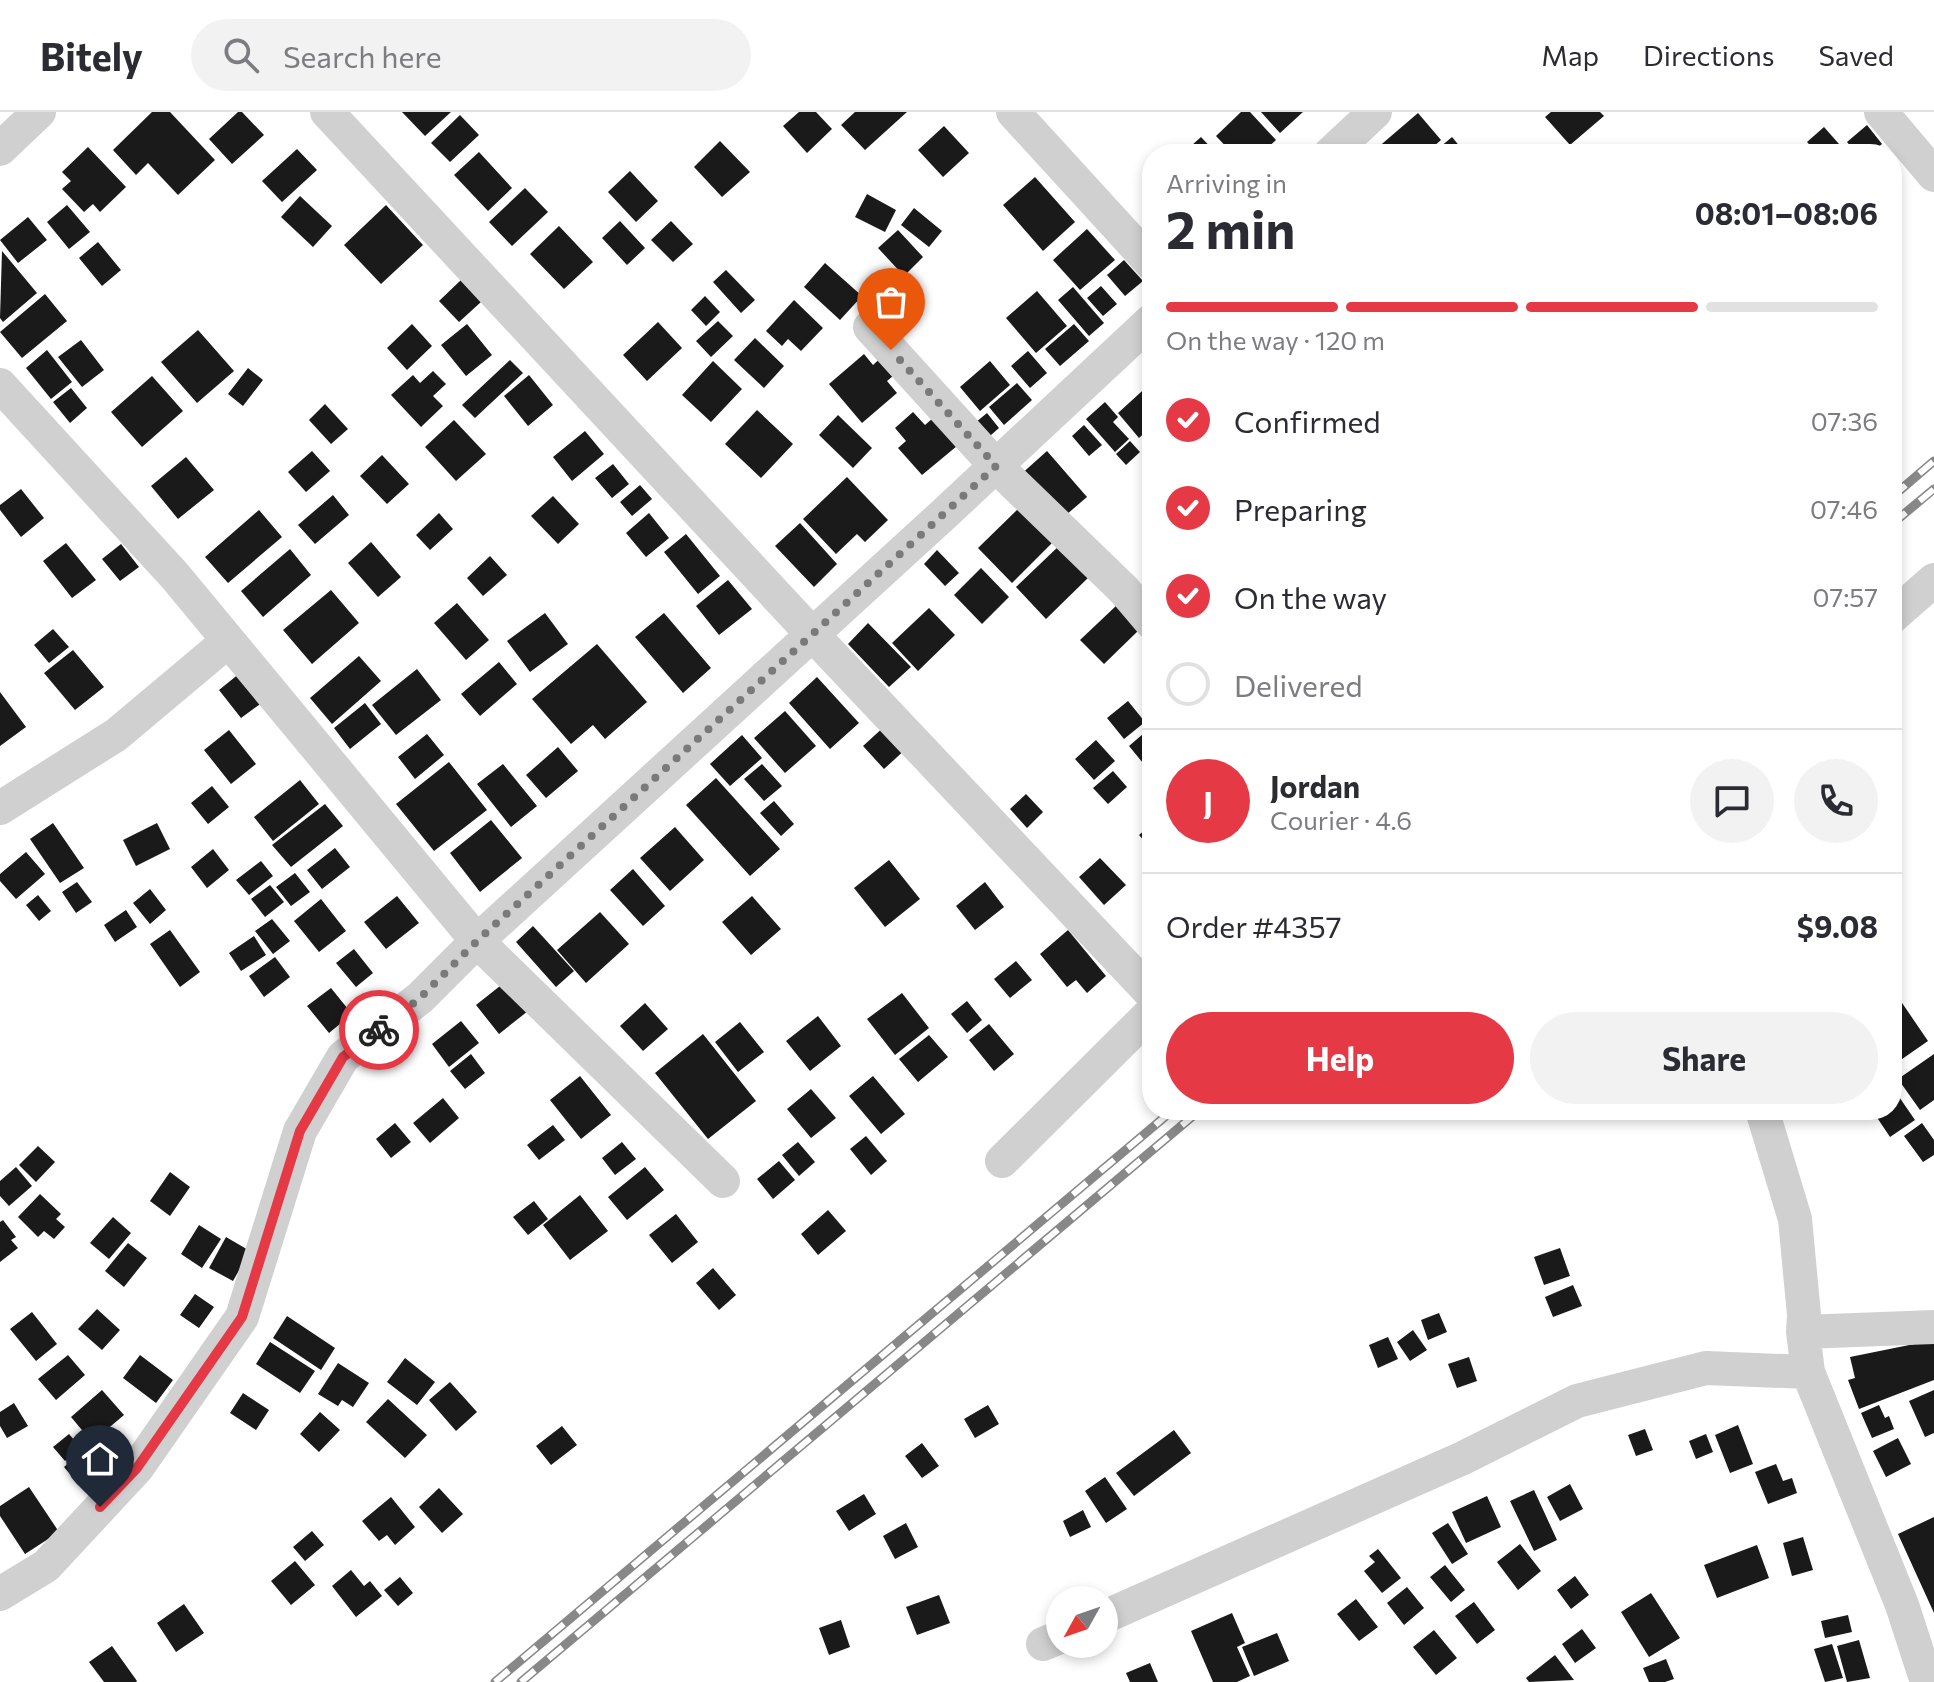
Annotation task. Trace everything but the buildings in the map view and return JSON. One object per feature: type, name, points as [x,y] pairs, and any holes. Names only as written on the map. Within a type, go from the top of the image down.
[{"type":"street","points":[[0,149],[39,112]]},
{"type":"street","points":[[327,112],[1142,983]]},
{"type":"street","points":[[1013,112],[1142,253]]},
{"type":"street","points":[[1341,144],[1375,112]]},
{"type":"street","points":[[1881,112],[1934,175]]},
{"type":"street","points":[[870,327],[996,466],[1142,611]]},
{"type":"street","points":[[0,1594],[46,1566],[137,1468],[242,1317],[300,1131],[343,1057],[420,998],[477,941],[1142,329]]},
{"type":"street","points":[[0,385],[175,576],[477,941],[723,1181]]},
{"type":"street","points":[[1902,608],[1934,580]]},
{"type":"street","points":[[0,808],[116,735],[228,641]]},
{"type":"street","points":[[1002,1161],[1142,1022]]},
{"type":"street","points":[[1765,1120],[1795,1219],[1808,1372],[1902,1605],[1927,1682]]},
{"type":"street","points":[[1803,1332],[1934,1327]]},
{"type":"street","points":[[1118,1611],[1463,1458],[1577,1401],[1706,1368],[1808,1372]]},
{"type":"railway","points":[[1902,488],[1934,461]]},
{"type":"railway","points":[[1902,516],[1934,489]]},
{"type":"railway","points":[[495,1682],[1161,1120]]},
{"type":"railway","points":[[521,1682],[1188,1120]]},
{"type":"way so far","points":[[379,1030],[420,998],[477,941],[996,466],[891,350]]},
{"type":"route","points":[[100,1507],[137,1468],[242,1317],[300,1131],[343,1057],[379,1030]]}]
